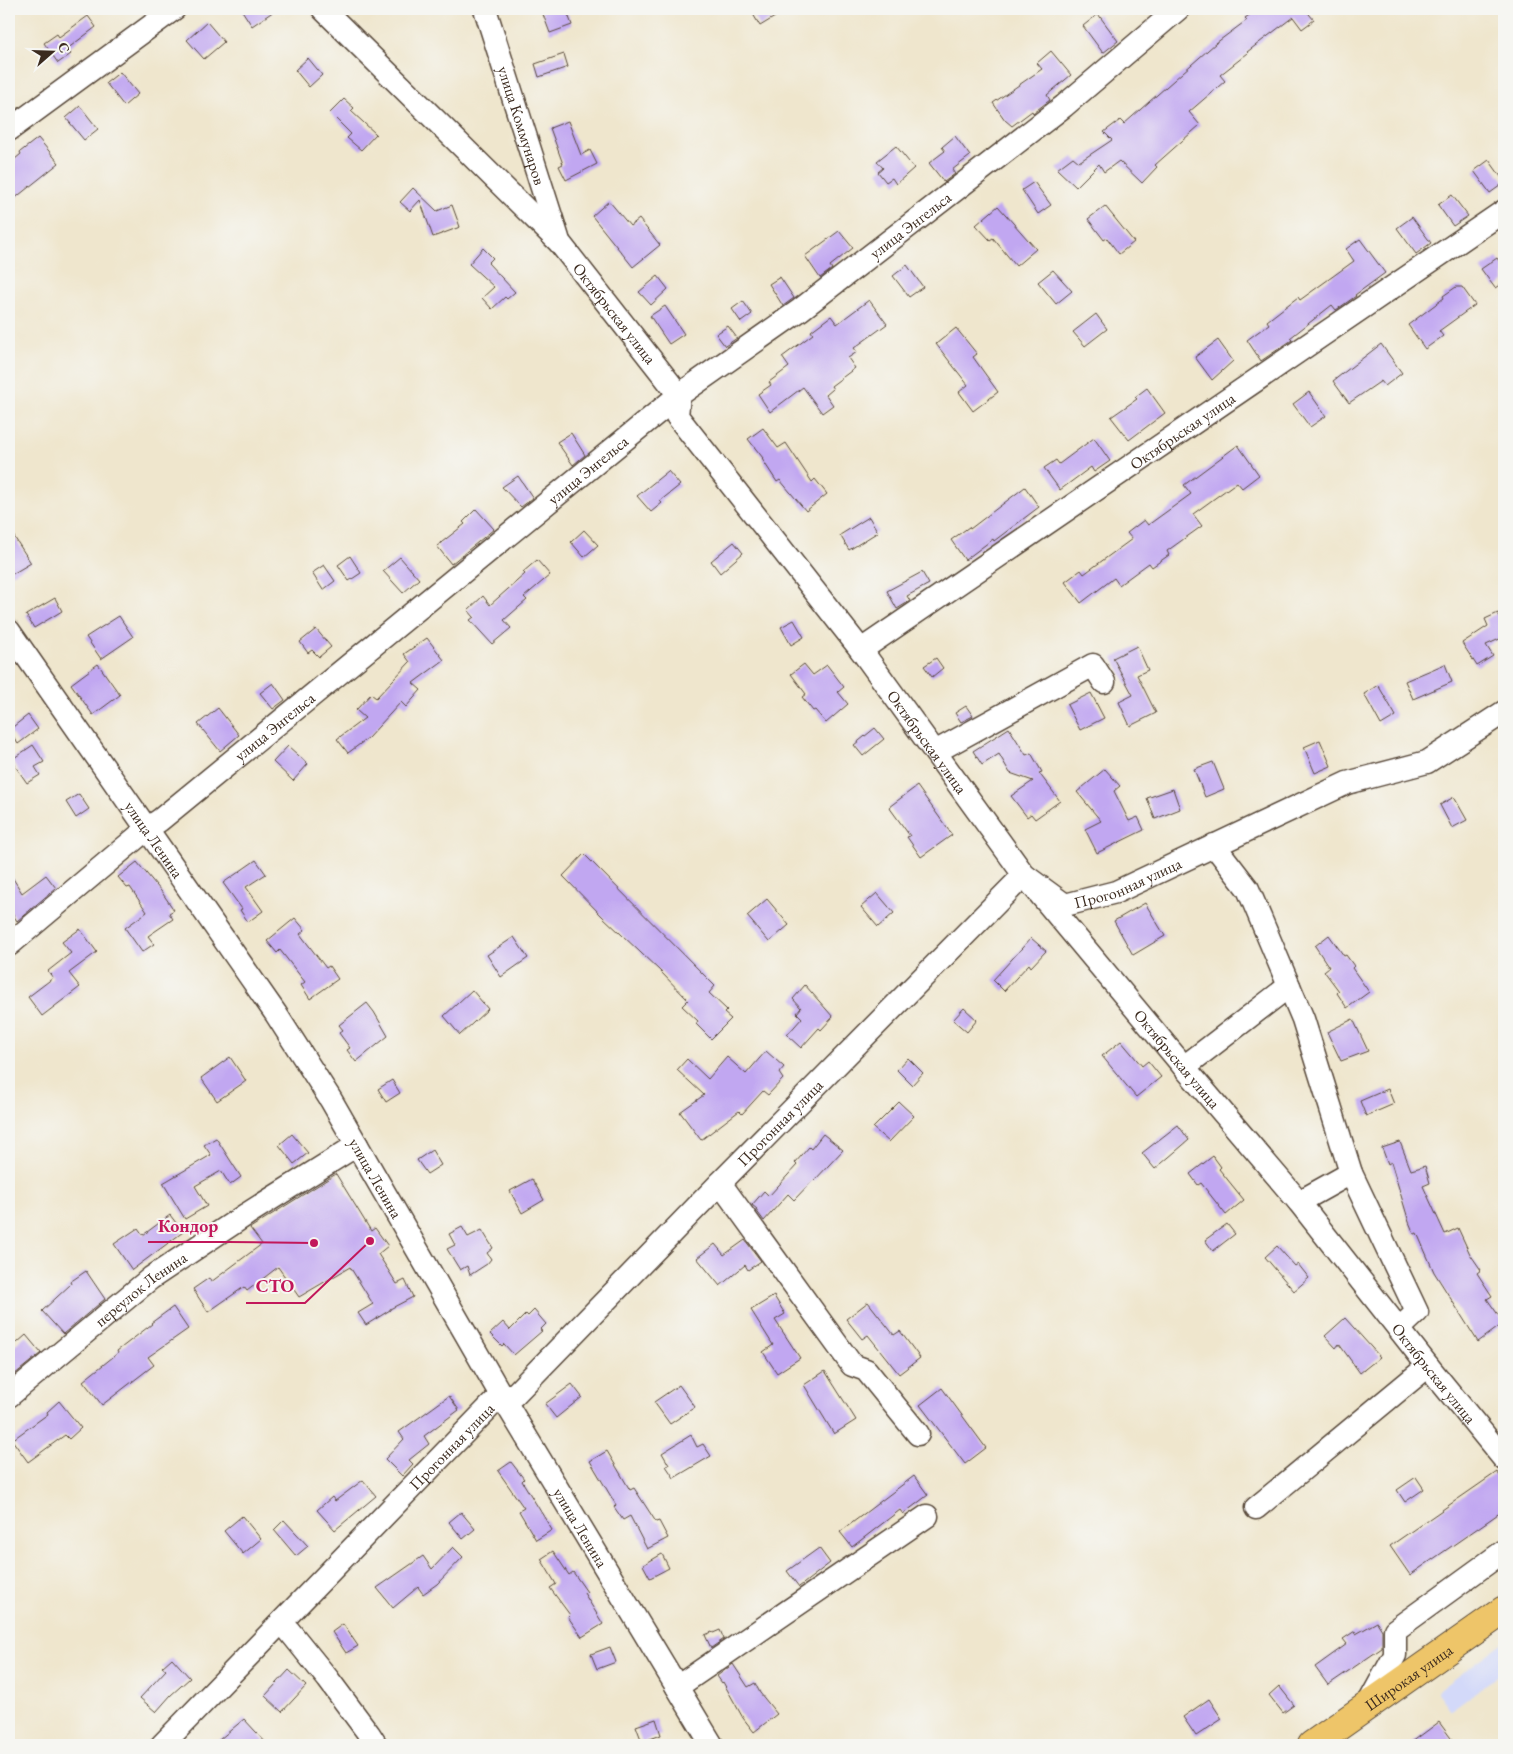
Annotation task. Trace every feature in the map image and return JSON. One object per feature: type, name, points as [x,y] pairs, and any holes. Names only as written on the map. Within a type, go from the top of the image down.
[{"type":"main road","name":"Широкая улица","points":[[1312,1745],[1504,1610]]},
{"type":"street","points":[[9,130],[174,9]]},
{"type":"street","name":"Октябрьская улица","points":[[323,9],[559,242],[679,395],[677,416],[861,650],[1024,875],[1184,1068],[1299,1202],[1428,1366],[1501,1448]]},
{"type":"street","name":"улица Коммунаров","points":[[485,9],[559,242]]},
{"type":"street","name":"улица Энгельса","points":[[9,945],[148,828],[679,395],[800,310],[1002,154],[1064,106],[1178,9]]},
{"type":"street","name":"Октябрьская улица","points":[[861,650],[1504,211]]},
{"type":"street","name":"улица Ленина","points":[[9,631],[276,1014],[358,1145],[501,1395],[712,1745]]},
{"type":"street","points":[[935,752],[1093,665],[1104,682]]},
{"type":"street","name":"Прогонная улица","points":[[162,1745],[501,1395],[514,1395],[1024,875],[1065,905],[1116,892],[1347,783],[1427,762],[1504,712]]},
{"type":"street","points":[[1214,846],[1248,889],[1303,1019],[1351,1173],[1417,1312],[1400,1329]]},
{"type":"street","points":[[1184,1068],[1289,986]]},
{"type":"street","name":"переулок Ленина","points":[[9,1396],[151,1278],[247,1214],[358,1145]]},
{"type":"street","points":[[1299,1202],[1351,1173]]},
{"type":"street","points":[[720,1183],[852,1365],[866,1370],[918,1434]]},
{"type":"street","points":[[1256,1508],[1428,1366]]},
{"type":"street","points":[[677,1687],[927,1516]]},
{"type":"street","points":[[1367,1706],[1395,1654],[1395,1630],[1504,1550]]},
{"type":"street","points":[[282,1622],[334,1687],[376,1745]]},
{"type":"shaded area","points":[[1504,1642],[1504,1671],[1451,1710],[1437,1691]]},
{"type":"building","points":[[241,9],[277,9],[252,26]]},
{"type":"building","points":[[541,9],[566,9],[572,25],[550,33]]},
{"type":"building","points":[[750,9],[788,9],[760,26]]},
{"type":"building","points":[[1258,9],[1305,9],[1314,20],[1302,29],[1293,17],[1220,75],[1225,81],[1189,112],[1200,125],[1155,165],[1157,167],[1142,183],[1119,161],[1104,172],[1099,164],[1076,187],[1057,169],[1073,157],[1079,162],[1112,140],[1104,132],[1120,120],[1124,124],[1216,43],[1247,20],[1245,18]]},
{"type":"building","points":[[1098,14],[1118,41],[1103,53],[1083,26]]},
{"type":"building","points":[[88,16],[96,27],[67,49],[71,54],[58,63],[44,43],[57,34],[59,37]]},
{"type":"building","points":[[207,22],[224,42],[204,59],[187,40]]},
{"type":"building","points":[[1051,51],[1071,75],[1047,95],[1050,100],[1012,126],[1005,120],[993,103],[1042,69],[1037,63]]},
{"type":"building","points":[[564,54],[568,67],[539,77],[535,64]]},
{"type":"building","points":[[308,58],[322,75],[309,87],[295,70]]},
{"type":"building","points":[[120,72],[138,94],[124,106],[106,83]]},
{"type":"building","points":[[344,99],[354,108],[351,111],[376,134],[361,150],[347,138],[351,134],[330,113]]},
{"type":"building","points":[[80,106],[98,129],[84,140],[66,118]]},
{"type":"building","points":[[568,121],[581,155],[590,150],[597,164],[566,180],[559,166],[563,164],[550,128]]},
{"type":"building","points":[[955,136],[970,156],[952,170],[955,174],[944,182],[929,163],[945,151],[942,147]]},
{"type":"building","points":[[38,138],[59,163],[9,203],[9,164],[21,154],[20,152]]},
{"type":"building","points":[[896,146],[914,168],[896,184],[892,178],[886,182],[878,172],[883,168],[877,161]]},
{"type":"building","points":[[1489,160],[1504,181],[1504,183],[1490,193],[1474,171]]},
{"type":"building","points":[[1034,182],[1051,205],[1038,214],[1022,190]]},
{"type":"building","points":[[413,188],[437,211],[452,205],[460,227],[433,237],[420,200],[410,211],[400,202]]},
{"type":"building","points":[[1452,195],[1468,216],[1453,226],[1438,205]]},
{"type":"building","points":[[609,201],[630,226],[639,219],[660,245],[633,267],[592,216]]},
{"type":"building","points":[[998,206],[1036,249],[1016,266],[993,238],[990,240],[976,225]]},
{"type":"building","points":[[1105,206],[1134,242],[1119,254],[1107,238],[1104,240],[1088,219]]},
{"type":"building","points":[[1412,217],[1431,243],[1416,254],[1397,228]]},
{"type":"building","points":[[839,231],[853,248],[830,266],[832,269],[820,278],[805,256]]},
{"type":"building","points":[[1360,239],[1385,273],[1336,310],[1332,305],[1290,338],[1292,340],[1261,361],[1247,340],[1269,324],[1267,321],[1298,297],[1300,300],[1354,261],[1346,249]]},
{"type":"building","points":[[483,248],[493,258],[488,263],[515,292],[507,299],[505,297],[492,309],[482,298],[494,287],[469,264]]},
{"type":"building","points":[[1497,258],[1504,268],[1504,282],[1495,288],[1481,269]]},
{"type":"building","points":[[907,265],[923,287],[909,297],[893,276]]},
{"type":"building","points":[[1053,270],[1072,291],[1056,304],[1038,282]]},
{"type":"building","points":[[658,276],[668,289],[651,305],[639,292]]},
{"type":"building","points":[[780,277],[794,298],[783,306],[769,284]]},
{"type":"building","points":[[1456,287],[1462,287],[1475,305],[1439,331],[1443,336],[1425,349],[1408,325]]},
{"type":"building","points":[[869,300],[887,324],[854,348],[857,352],[848,358],[855,368],[831,386],[833,389],[826,395],[833,405],[822,413],[803,387],[770,412],[758,394],[771,385],[769,382],[789,367],[782,357],[813,334],[811,331],[831,316],[837,324]]},
{"type":"building","points":[[743,301],[752,314],[741,322],[732,309]]},
{"type":"building","points":[[665,306],[684,334],[669,344],[650,316]]},
{"type":"building","points":[[1096,314],[1107,329],[1085,346],[1073,332]]},
{"type":"building","points":[[728,326],[737,338],[725,346],[716,334]]},
{"type":"building","points":[[956,328],[977,354],[973,357],[998,392],[973,411],[959,392],[968,385],[936,344]]},
{"type":"building","points":[[1218,340],[1233,361],[1212,380],[1195,357]]},
{"type":"building","points":[[1381,344],[1402,373],[1385,386],[1381,381],[1349,403],[1333,381]]},
{"type":"building","points":[[1147,388],[1165,413],[1129,440],[1111,417],[1137,399],[1135,397]]},
{"type":"building","points":[[1309,392],[1326,416],[1310,427],[1293,404]]},
{"type":"building","points":[[763,428],[778,448],[786,443],[812,482],[815,479],[827,494],[806,511],[780,480],[777,482],[763,458],[748,439]]},
{"type":"building","points":[[571,433],[585,455],[573,465],[557,442]]},
{"type":"building","points":[[1094,438],[1110,461],[1094,472],[1091,467],[1060,490],[1044,468],[1056,460],[1059,464]]},
{"type":"building","points":[[1238,445],[1259,475],[1242,488],[1237,482],[1193,514],[1202,526],[1167,551],[1169,555],[1152,567],[1149,563],[1119,585],[1114,578],[1081,603],[1065,582],[1081,570],[1084,574],[1132,539],[1127,533],[1144,520],[1148,525],[1191,494],[1184,485]]},
{"type":"building","points":[[668,471],[680,485],[660,501],[662,503],[651,512],[637,496]]},
{"type":"building","points":[[518,476],[533,498],[521,507],[502,487]]},
{"type":"building","points":[[1025,487],[1039,507],[965,560],[951,540],[969,527],[970,529]]},
{"type":"building","points":[[476,509],[494,529],[451,564],[437,546],[465,524],[463,522]]},
{"type":"building","points":[[869,517],[878,532],[849,550],[840,535]]},
{"type":"building","points":[[9,529],[31,563],[9,576]]},
{"type":"building","points":[[584,530],[598,545],[584,557],[571,542]]},
{"type":"building","points":[[734,542],[743,553],[720,573],[711,561]]},
{"type":"building","points":[[350,556],[361,573],[349,581],[338,565]]},
{"type":"building","points":[[400,557],[419,579],[403,593],[383,571]]},
{"type":"building","points":[[537,560],[550,575],[524,597],[527,600],[504,620],[511,628],[492,644],[470,620],[474,617],[468,610],[483,596],[490,605],[525,574],[523,572]]},
{"type":"building","points":[[324,565],[335,581],[323,590],[312,573]]},
{"type":"building","points":[[922,572],[929,584],[907,596],[910,601],[897,609],[887,591]]},
{"type":"building","points":[[55,598],[62,611],[34,628],[26,615]]},
{"type":"building","points":[[1498,613],[1504,627],[1504,637],[1486,645],[1493,656],[1477,666],[1462,643],[1488,626],[1485,619]]},
{"type":"building","points":[[119,616],[133,637],[101,659],[86,637]]},
{"type":"building","points":[[794,620],[804,637],[791,645],[781,627]]},
{"type":"building","points":[[316,629],[331,647],[319,657],[312,650],[308,653],[300,642]]},
{"type":"building","points":[[427,638],[444,660],[413,683],[421,690],[406,707],[401,702],[368,738],[348,753],[337,739],[365,718],[356,710],[371,694],[376,698],[410,662],[404,654]]},
{"type":"building","points":[[1137,646],[1148,670],[1137,675],[1156,713],[1130,726],[1119,702],[1133,695],[1113,658]]},
{"type":"building","points":[[936,658],[943,668],[932,677],[924,666]]},
{"type":"building","points":[[98,664],[120,695],[93,715],[71,684]]},
{"type":"building","points":[[804,664],[813,675],[827,665],[844,687],[838,692],[848,704],[826,723],[802,697],[806,694],[791,674]]},
{"type":"building","points":[[1445,664],[1452,682],[1413,699],[1405,681]]},
{"type":"building","points":[[273,683],[285,700],[273,709],[260,693]]},
{"type":"building","points":[[1378,685],[1396,716],[1381,725],[1364,694]]},
{"type":"building","points":[[1091,693],[1104,718],[1080,730],[1067,705]]},
{"type":"building","points":[[966,706],[973,716],[961,722],[955,713]]},
{"type":"building","points":[[218,708],[239,735],[220,751],[198,724]]},
{"type":"building","points":[[28,715],[38,729],[18,744],[9,730]]},
{"type":"building","points":[[875,728],[884,739],[863,756],[854,745]]},
{"type":"building","points":[[1009,728],[1026,755],[1031,753],[1042,772],[1039,773],[1060,801],[1035,819],[1031,814],[1027,817],[1011,796],[1033,781],[1010,773],[999,754],[982,765],[973,751]]},
{"type":"building","points":[[1320,740],[1331,766],[1315,773],[1304,747]]},
{"type":"building","points":[[33,745],[44,762],[35,767],[40,775],[27,783],[11,760]]},
{"type":"building","points":[[288,746],[308,764],[293,781],[273,762]]},
{"type":"building","points":[[1213,762],[1224,789],[1205,797],[1194,769]]},
{"type":"building","points":[[1105,769],[1120,786],[1114,791],[1129,821],[1138,817],[1144,830],[1097,853],[1085,829],[1101,821],[1077,792]]},
{"type":"building","points":[[917,786],[952,835],[921,857],[907,837],[910,836],[889,807]]},
{"type":"building","points":[[1173,789],[1180,809],[1155,819],[1147,798]]},
{"type":"building","points":[[79,794],[89,809],[76,818],[66,802]]},
{"type":"building","points":[[1454,797],[1467,820],[1452,828],[1440,805]]},
{"type":"building","points":[[584,854],[715,986],[709,993],[727,1010],[724,1013],[731,1019],[711,1039],[696,1024],[698,1021],[682,1006],[688,1000],[563,876]]},
{"type":"building","points":[[256,860],[266,874],[246,887],[263,911],[248,922],[240,910],[242,909],[223,883]]},
{"type":"building","points":[[137,862],[174,910],[169,913],[173,919],[148,936],[154,944],[142,952],[125,928],[147,912],[130,887],[127,888],[118,877]]},
{"type":"building","points":[[9,872],[22,893],[46,875],[56,888],[17,921],[9,909]]},
{"type":"building","points":[[877,893],[894,913],[878,927],[861,907]]},
{"type":"building","points":[[767,899],[789,925],[769,942],[747,916]]},
{"type":"building","points":[[1145,903],[1165,936],[1133,955],[1114,921]]},
{"type":"building","points":[[295,918],[305,930],[300,934],[326,968],[329,966],[338,979],[310,999],[301,985],[305,982],[280,950],[277,953],[267,941]]},
{"type":"building","points":[[80,929],[97,952],[69,973],[80,987],[42,1016],[28,997],[53,978],[48,971],[71,953],[62,942]]},
{"type":"building","points":[[1329,935],[1344,956],[1346,955],[1354,966],[1352,968],[1369,992],[1347,1008],[1337,993],[1339,991],[1324,971],[1329,967],[1315,946]]},
{"type":"building","points":[[514,937],[528,958],[501,977],[487,955]]},
{"type":"building","points":[[1031,938],[1046,951],[1031,967],[1029,964],[1004,991],[993,980]]},
{"type":"building","points":[[805,985],[833,1017],[821,1030],[819,1028],[801,1048],[787,1035],[802,1018],[797,1013],[801,1008],[793,999]]},
{"type":"building","points":[[472,990],[488,1009],[460,1035],[444,1016]]},
{"type":"building","points":[[367,1003],[388,1036],[356,1062],[347,1050],[350,1048],[339,1033],[343,1030],[339,1025]]},
{"type":"building","points":[[964,1008],[977,1020],[967,1032],[953,1020]]},
{"type":"building","points":[[1353,1019],[1368,1051],[1341,1061],[1327,1032]]},
{"type":"building","points":[[1121,1041],[1142,1066],[1148,1061],[1161,1077],[1136,1097],[1102,1056]]},
{"type":"building","points":[[766,1051],[784,1067],[779,1073],[783,1079],[768,1095],[763,1091],[742,1114],[739,1111],[701,1140],[680,1112],[704,1095],[677,1070],[687,1059],[708,1079],[727,1057],[746,1074]]},
{"type":"building","points":[[230,1057],[246,1081],[217,1101],[201,1078]]},
{"type":"building","points":[[908,1058],[923,1073],[912,1085],[897,1070]]},
{"type":"building","points":[[392,1080],[400,1093],[386,1102],[378,1089]]},
{"type":"building","points":[[1388,1089],[1394,1104],[1366,1116],[1360,1101]]},
{"type":"building","points":[[899,1102],[914,1116],[889,1142],[873,1128]]},
{"type":"building","points":[[1178,1125],[1189,1140],[1155,1169],[1142,1153]]},
{"type":"building","points":[[292,1134],[308,1153],[294,1164],[279,1145]]},
{"type":"building","points":[[823,1134],[843,1150],[794,1200],[788,1194],[764,1221],[757,1209],[752,1205],[764,1191],[769,1196],[797,1165],[795,1163],[809,1147],[811,1149]]},
{"type":"building","points":[[216,1138],[241,1177],[230,1185],[221,1171],[195,1186],[207,1206],[185,1219],[163,1183],[211,1155],[204,1145]]},
{"type":"building","points":[[1400,1142],[1411,1170],[1425,1166],[1430,1183],[1423,1186],[1445,1234],[1458,1228],[1470,1254],[1481,1270],[1477,1273],[1492,1296],[1487,1299],[1504,1323],[1478,1342],[1434,1272],[1417,1233],[1414,1234],[1409,1222],[1391,1162],[1388,1164],[1382,1148]]},
{"type":"building","points":[[432,1150],[441,1165],[427,1174],[417,1160]]},
{"type":"building","points":[[1213,1156],[1221,1167],[1219,1169],[1244,1200],[1226,1215],[1201,1183],[1198,1185],[1190,1174]]},
{"type":"building","points":[[336,1174],[371,1231],[375,1228],[388,1246],[378,1254],[397,1284],[405,1280],[413,1297],[366,1325],[358,1313],[373,1304],[350,1267],[299,1297],[278,1267],[247,1291],[244,1287],[208,1312],[193,1289],[209,1278],[211,1282],[262,1244],[250,1228]]},
{"type":"building","points":[[532,1179],[544,1200],[522,1213],[510,1191]]},
{"type":"building","points":[[170,1215],[183,1232],[132,1270],[114,1244],[138,1228],[143,1235]]},
{"type":"building","points":[[1227,1224],[1235,1234],[1213,1251],[1205,1240]]},
{"type":"building","points":[[462,1227],[468,1237],[482,1230],[493,1248],[487,1253],[491,1259],[487,1264],[470,1275],[467,1266],[460,1270],[447,1249],[455,1245],[449,1234]]},
{"type":"building","points":[[745,1240],[761,1261],[748,1270],[745,1265],[720,1286],[697,1258],[715,1244],[724,1255]]},
{"type":"building","points":[[1277,1246],[1295,1266],[1298,1264],[1309,1278],[1294,1291],[1265,1257]]},
{"type":"building","points":[[86,1271],[105,1299],[63,1334],[42,1311],[71,1284],[70,1282]]},
{"type":"building","points":[[774,1296],[785,1314],[775,1320],[800,1358],[777,1373],[763,1352],[773,1345],[751,1310]]},
{"type":"building","points":[[868,1302],[894,1335],[900,1331],[920,1358],[899,1374],[868,1335],[862,1339],[846,1319]]},
{"type":"building","points":[[173,1307],[188,1329],[148,1357],[154,1365],[102,1405],[83,1381],[151,1323]]},
{"type":"building","points":[[534,1310],[546,1324],[540,1330],[542,1331],[514,1355],[504,1344],[502,1346],[490,1334],[503,1322],[510,1330],[526,1314],[528,1316]]},
{"type":"building","points":[[1345,1318],[1380,1357],[1360,1373],[1339,1344],[1336,1348],[1325,1336]]},
{"type":"building","points":[[26,1335],[41,1353],[9,1379],[9,1350]]},
{"type":"building","points":[[825,1371],[856,1420],[834,1434],[804,1385]]},
{"type":"building","points":[[572,1384],[582,1397],[556,1418],[545,1404]]},
{"type":"building","points":[[679,1385],[695,1407],[670,1424],[654,1402]]},
{"type":"building","points":[[942,1388],[986,1448],[965,1464],[920,1405]]},
{"type":"building","points":[[449,1396],[459,1410],[424,1436],[429,1444],[409,1460],[413,1464],[402,1476],[385,1459],[404,1439],[399,1432]]},
{"type":"building","points":[[59,1401],[81,1428],[69,1439],[65,1435],[28,1462],[12,1440],[48,1414],[47,1412]]},
{"type":"building","points":[[691,1435],[697,1447],[703,1444],[711,1456],[674,1478],[666,1466],[669,1465],[662,1453]]},
{"type":"building","points":[[607,1451],[630,1490],[634,1488],[656,1522],[659,1521],[668,1538],[647,1549],[630,1516],[623,1520],[614,1507],[616,1505],[590,1461]]},
{"type":"building","points":[[511,1462],[524,1479],[522,1481],[552,1530],[536,1540],[519,1511],[524,1508],[498,1471]]},
{"type":"building","points":[[1497,1472],[1504,1481],[1504,1510],[1410,1575],[1390,1546]]},
{"type":"building","points":[[914,1476],[928,1495],[903,1514],[900,1510],[852,1547],[840,1532]]},
{"type":"building","points":[[1416,1477],[1424,1489],[1405,1502],[1397,1490]]},
{"type":"building","points":[[363,1480],[376,1496],[335,1530],[317,1510],[332,1497],[335,1501]]},
{"type":"building","points":[[461,1512],[475,1529],[463,1539],[449,1522]]},
{"type":"building","points":[[242,1516],[261,1539],[243,1554],[224,1531]]},
{"type":"building","points":[[284,1520],[308,1546],[296,1556],[274,1530]]},
{"type":"building","points":[[453,1547],[463,1557],[437,1584],[423,1594],[418,1587],[393,1608],[377,1588],[423,1556],[432,1569]]},
{"type":"building","points":[[819,1548],[830,1563],[799,1587],[787,1571]]},
{"type":"building","points":[[553,1551],[569,1575],[573,1572],[587,1592],[584,1593],[603,1624],[582,1637],[568,1617],[570,1615],[550,1588],[556,1584],[541,1559]]},
{"type":"building","points":[[662,1554],[669,1568],[650,1578],[643,1565]]},
{"type":"building","points":[[1377,1622],[1382,1630],[1382,1648],[1328,1685],[1315,1667],[1347,1644],[1343,1639],[1355,1631],[1356,1634]]},
{"type":"building","points":[[343,1624],[358,1646],[346,1653],[332,1632]]},
{"type":"building","points":[[720,1630],[724,1639],[711,1648],[705,1635]]},
{"type":"building","points":[[610,1647],[616,1662],[597,1669],[591,1654]]},
{"type":"building","points":[[172,1658],[190,1678],[156,1712],[140,1698],[166,1670],[162,1667]]},
{"type":"building","points":[[733,1664],[748,1687],[755,1683],[760,1693],[777,1714],[754,1732],[743,1718],[723,1682],[717,1676]]},
{"type":"building","points":[[289,1670],[306,1686],[282,1712],[265,1696]]},
{"type":"building","points":[[1279,1686],[1294,1705],[1283,1713],[1269,1695]]},
{"type":"building","points":[[1209,1699],[1222,1719],[1196,1736],[1183,1717]]},
{"type":"building","points":[[244,1719],[268,1745],[213,1745]]},
{"type":"building","points":[[656,1719],[661,1735],[642,1742],[636,1726]]},
{"type":"building","points":[[1439,1722],[1456,1745],[1408,1745]]},
{"type":"place","name":"СТО","points":[[370,1241]]},
{"type":"place","name":"Кондор","points":[[314,1243]]}]
